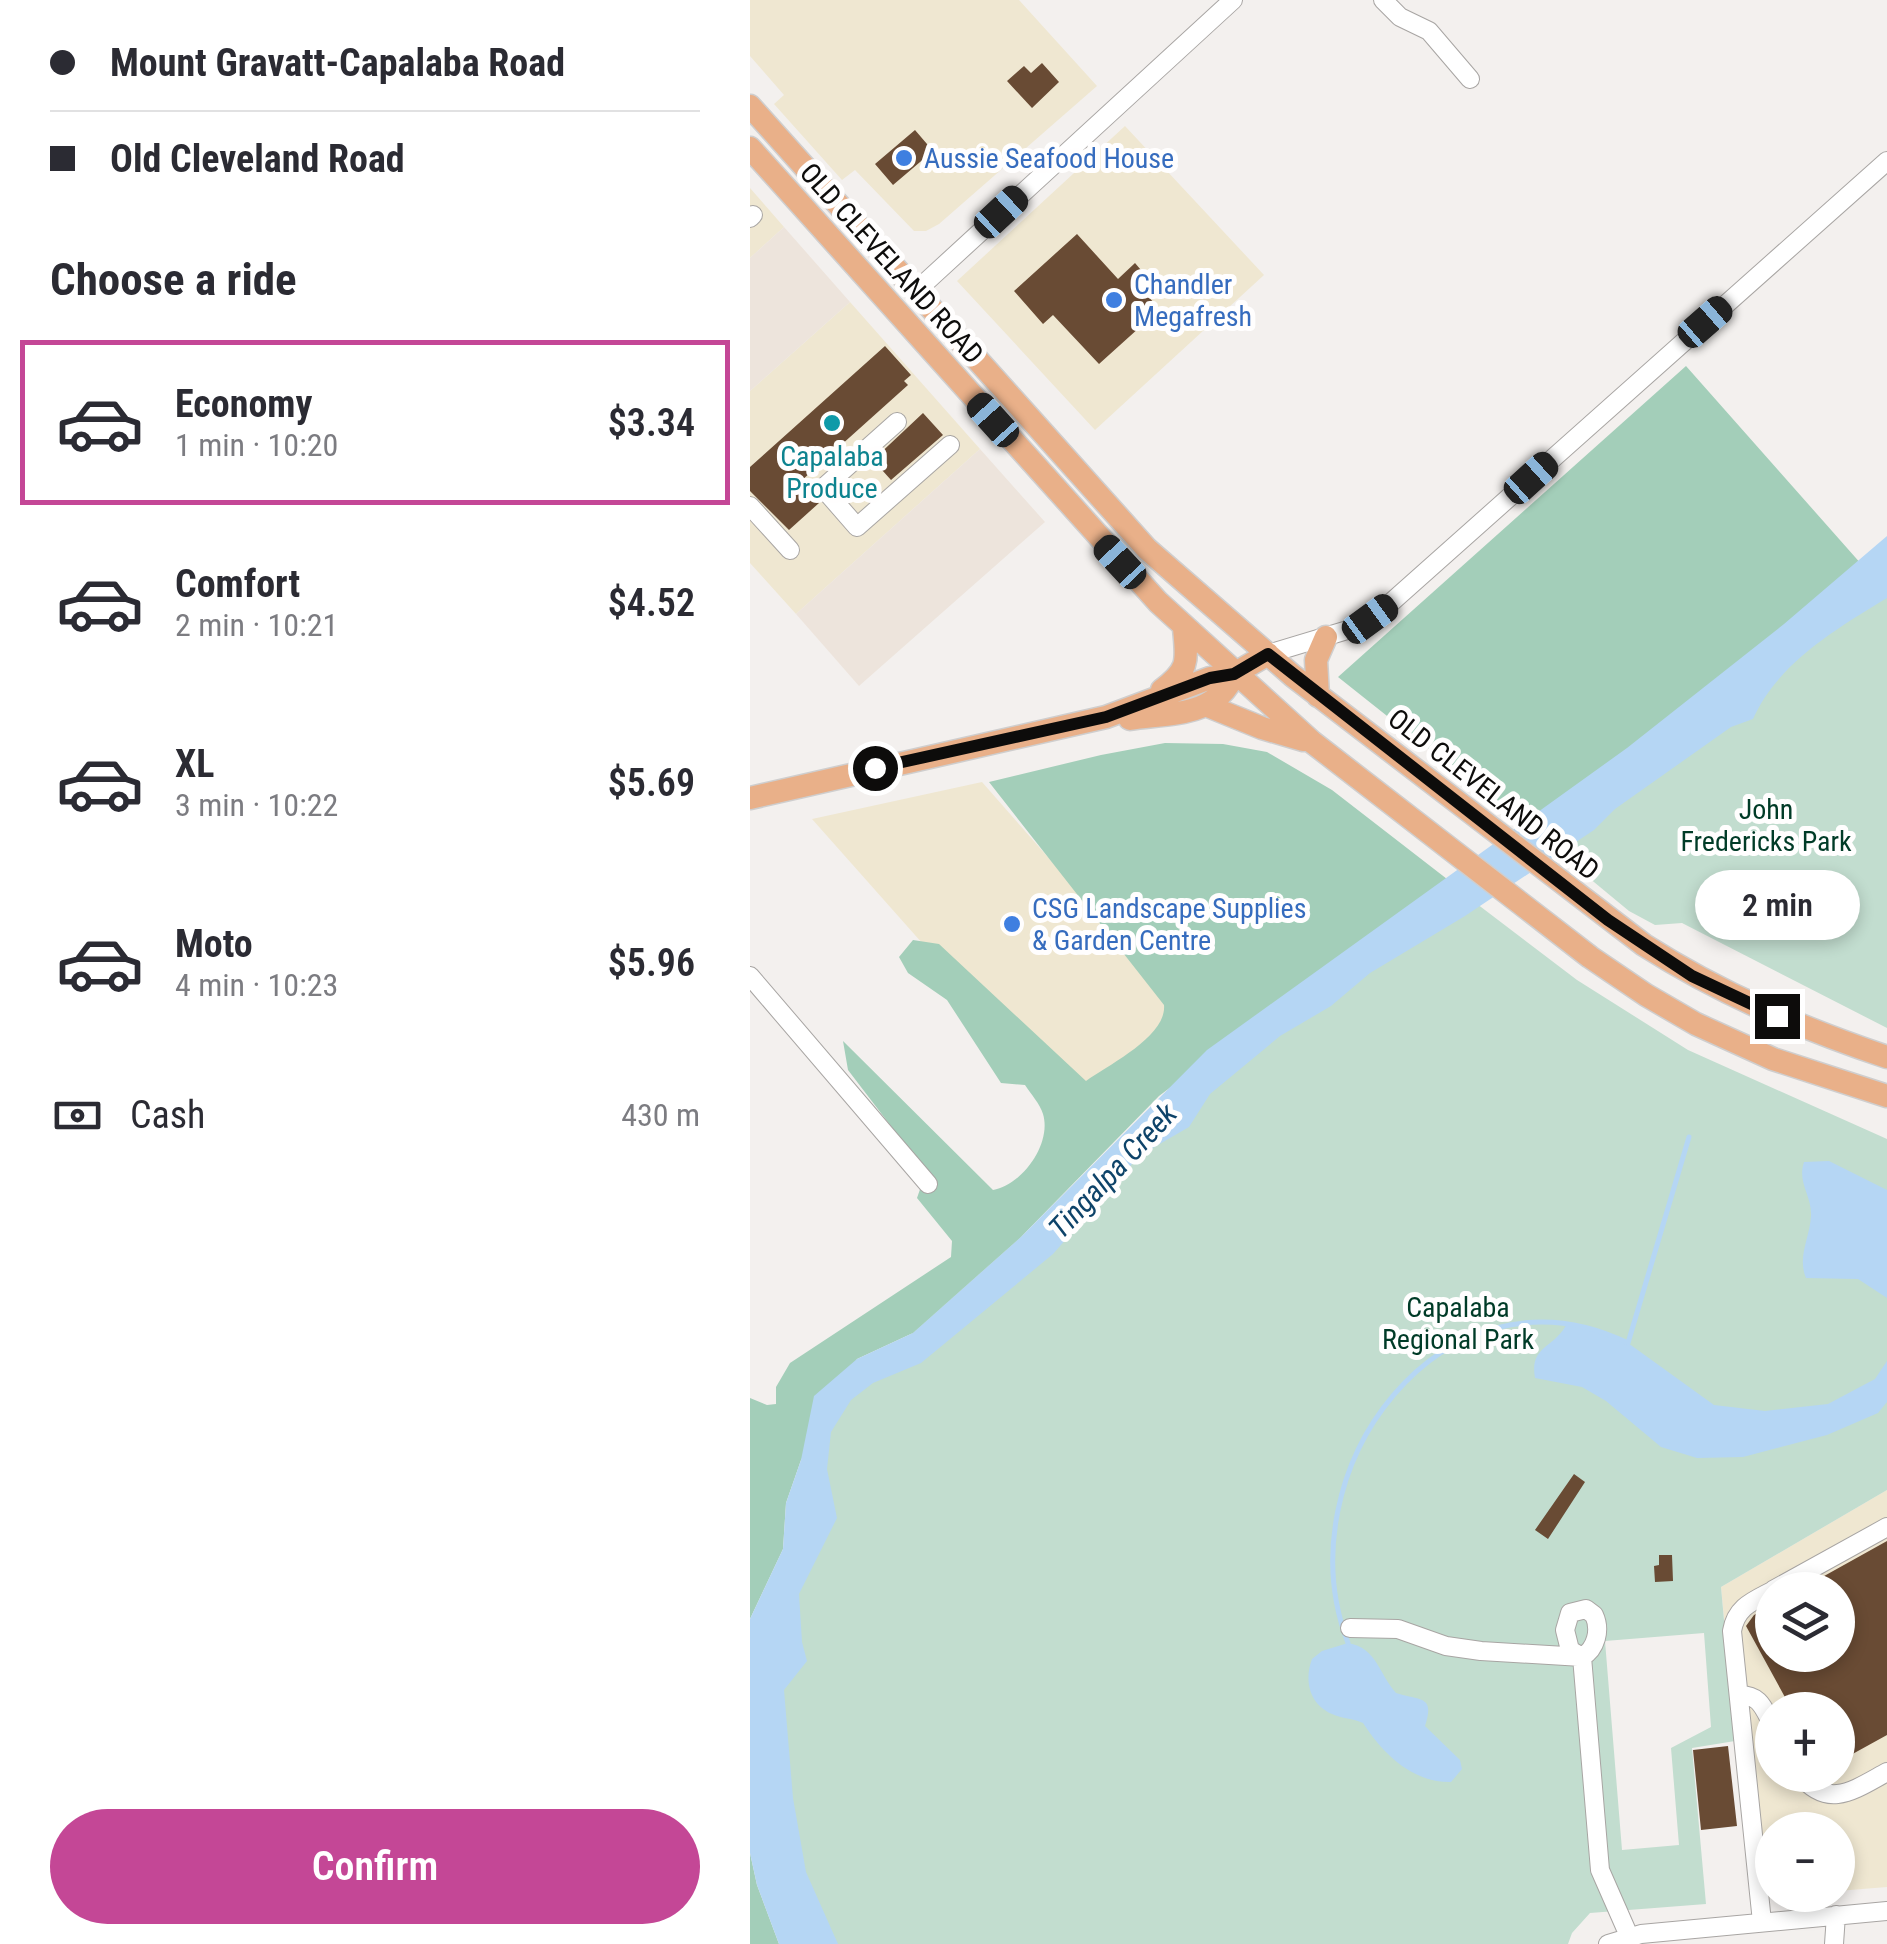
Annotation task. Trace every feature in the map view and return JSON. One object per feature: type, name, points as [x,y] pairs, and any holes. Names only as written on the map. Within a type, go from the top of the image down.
[{"type":"main road","name":"OLD CLEVELAND ROAD","points":[[750,106],[1147,549],[1318,696],[1608,920],[1721,991],[1828,1037],[1887,1056]]},
{"type":"main road","name":"OLD CLEVELAND ROAD","points":[[750,148],[1079,517],[1184,628],[1312,742],[1646,996],[1738,1044],[1887,1096]]},
{"type":"main road","points":[[1148,702],[1181,676],[1187,658],[1184,628]]},
{"type":"main road","points":[[1318,696],[1316,660],[1326,637]]},
{"type":"main road","points":[[750,798],[1106,717],[1210,678],[1234,674],[1268,654]]},
{"type":"main road","points":[[1106,717],[1128,720],[1208,706],[1228,688],[1234,674]]},
{"type":"main road","points":[[1208,706],[1262,728],[1312,742]]},
{"type":"street","points":[[915,292],[1233,0]]},
{"type":"street","points":[[1383,0],[1400,17],[1430,32],[1470,78]]},
{"type":"street","points":[[1268,654],[1362,624],[1386,607],[1887,161]]},
{"type":"street","points":[[897,422],[823,488],[858,527],[950,444]]},
{"type":"street","points":[[750,506],[790,550]]},
{"type":"street","points":[[750,976],[928,1184]]},
{"type":"street","points":[[1806,1572],[1887,1527]]},
{"type":"street","points":[[1755,1600],[1742,1607],[1732,1630],[1762,1922]]},
{"type":"street","points":[[1350,1628],[1398,1629],[1446,1646],[1481,1651],[1582,1657],[1600,1870],[1629,1936]]},
{"type":"street","points":[[1739,1695],[1755,1698]]},
{"type":"street","points":[[1855,1787],[1887,1772]]},
{"type":"street","points":[[1819,1792],[1837,1796],[1845,1792]]},
{"type":"street","points":[[1608,1944],[1629,1936],[1887,1910]]},
{"type":"street","points":[[1834,1944],[1836,1915]]},
{"type":"shaded area","points":[[750,0],[1019,0],[1097,86],[939,224],[926,231],[914,231],[855,170],[842,180],[774,104],[784,95],[750,56]]},
{"type":"shaded area","points":[[1125,126],[1264,275],[1095,430],[957,281]]},
{"type":"shaded area","points":[[750,188],[784,227],[750,258]]},
{"type":"shaded area","points":[[784,227],[850,302],[750,391],[750,258]]},
{"type":"shaded area","points":[[850,302],[980,449],[796,614],[750,563],[750,391]]},
{"type":"shaded area","points":[[980,449],[1045,522],[859,686],[796,614]]},
{"type":"shaded area","points":[[982,782],[1189,1018],[1073,1113],[812,819]]},
{"type":"shaded area","points":[[1887,1490],[1887,1887],[1855,1890],[1855,1812],[1755,1812],[1755,1900],[1751,1900],[1721,1587]]},
{"type":"green space","points":[[1686,366],[1878,583],[1542,839],[1338,677]]},
{"type":"green space","name":"John Fredericks Park","points":[[1887,576],[1887,1028],[1682,923],[1655,925],[1629,911],[1542,839]]},
{"type":"green space","points":[[1165,743],[1223,744],[1267,752],[1332,790],[1447,879],[1159,1096],[1021,1237],[913,1333],[857,1359],[801,1460],[786,1503],[783,1549],[750,1619],[750,1398],[776,1404],[776,1387],[790,1363],[951,1257],[952,1241],[917,1198],[926,1172],[848,1070],[843,1041],[993,1190],[1024,1172],[1043,1138],[1045,1126],[1040,1107],[1025,1085],[1001,1083],[947,1000],[908,973],[899,957],[913,940],[939,944],[1086,1081],[1135,1048],[1156,1028],[1164,1005],[989,782]]},
{"type":"green space","name":"Capalaba Regional Park","points":[[1460,891],[1577,980],[1688,1050],[1887,1139],[1887,1490],[1721,1587],[1735,1741],[1692,1748],[1706,1904],[1590,1913],[1572,1933],[1568,1944],[817,1944],[770,1714],[833,1403],[1159,1115]],"holes":[[[1704,1633],[1711,1727],[1671,1748],[1679,1845],[1622,1850],[1605,1641]]]},
{"type":"green space","points":[[750,1853],[757,1885],[779,1944],[750,1944]]},
{"type":"water","name":"Tingalpa Creek","points":[[1887,536],[1887,598],[1829,635],[1793,664],[1753,719],[1731,727],[1615,809],[1594,830],[1465,916],[1370,973],[1331,1006],[1280,1036],[1210,1094],[1189,1127],[1139,1156],[1053,1254],[921,1363],[873,1383],[851,1400],[831,1432],[827,1469],[837,1518],[799,1594],[807,1661],[784,1690],[793,1798],[806,1872],[838,1944],[779,1944],[757,1885],[750,1853],[750,1619],[783,1549],[786,1503],[801,1460],[814,1396],[857,1359],[913,1333],[1021,1237],[1207,1050],[1627,748],[1784,624]]},
{"type":"water","points":[[1829,1161],[1887,1190],[1887,1298],[1858,1279],[1806,1278],[1803,1255],[1811,1216],[1802,1169],[1804,1162]]},
{"type":"water","points":[[1567,1323],[1608,1333],[1628,1343],[1714,1405],[1765,1411],[1828,1404],[1875,1379],[1887,1361],[1887,1402],[1878,1413],[1827,1435],[1743,1457],[1697,1458],[1661,1447],[1606,1401],[1582,1387],[1535,1378],[1536,1359]]},
{"type":"water","points":[[1348,1643],[1371,1656],[1396,1693],[1427,1704],[1425,1726],[1460,1760],[1462,1769],[1451,1782],[1424,1778],[1400,1765],[1363,1723],[1324,1710],[1313,1698],[1309,1683],[1312,1659],[1322,1651]]},
{"type":"building","points":[[1042,63],[1059,82],[1032,108],[1007,81],[1024,66],[1031,73]]},
{"type":"building","name":"Aussie Seafood House","points":[[915,130],[933,151],[893,185],[875,164]]},
{"type":"building","name":"Chandler Megafresh","points":[[1077,234],[1118,279],[1135,263],[1146,276],[1137,285],[1160,309],[1099,364],[1053,315],[1043,324],[1014,291]]},
{"type":"building","name":"Capalaba Produce","points":[[885,346],[911,375],[904,381],[908,385],[801,481],[819,503],[789,530],[750,491],[750,467]]},
{"type":"building","points":[[923,413],[943,435],[891,480],[873,460]]},
{"type":"building","points":[[1574,1474],[1585,1482],[1548,1539],[1535,1530]]},
{"type":"building","points":[[1887,1541],[1887,1735],[1855,1753],[1855,1692],[1782,1692],[1771,1672],[1855,1672],[1855,1572],[1831,1572]]},
{"type":"building","points":[[1659,1555],[1672,1555],[1673,1581],[1655,1582],[1654,1566],[1659,1565]]},
{"type":"building","points":[[1755,1614],[1755,1642],[1746,1626]]},
{"type":"building","points":[[1728,1746],[1737,1826],[1701,1830],[1693,1750]]},
{"type":"waterway","points":[[1348,1643],[1333,1577],[1338,1511],[1359,1449],[1394,1395],[1440,1353],[1496,1328],[1560,1323],[1628,1343],[1689,1137]]},
{"type":"place","name":"Aussie Seafood House","points":[[904,158]]},
{"type":"place","name":"Chandler Megafresh","points":[[1114,300]]},
{"type":"place","name":"Capalaba Produce","points":[[832,423]]},
{"type":"place","name":"CSG Landscape Supplies & Garden Centre","points":[[1012,924]]},
{"type":"route","points":[[875,768],[1106,717],[1210,678],[1234,674],[1268,654],[1608,920],[1692,976],[1777,1016]]}]
